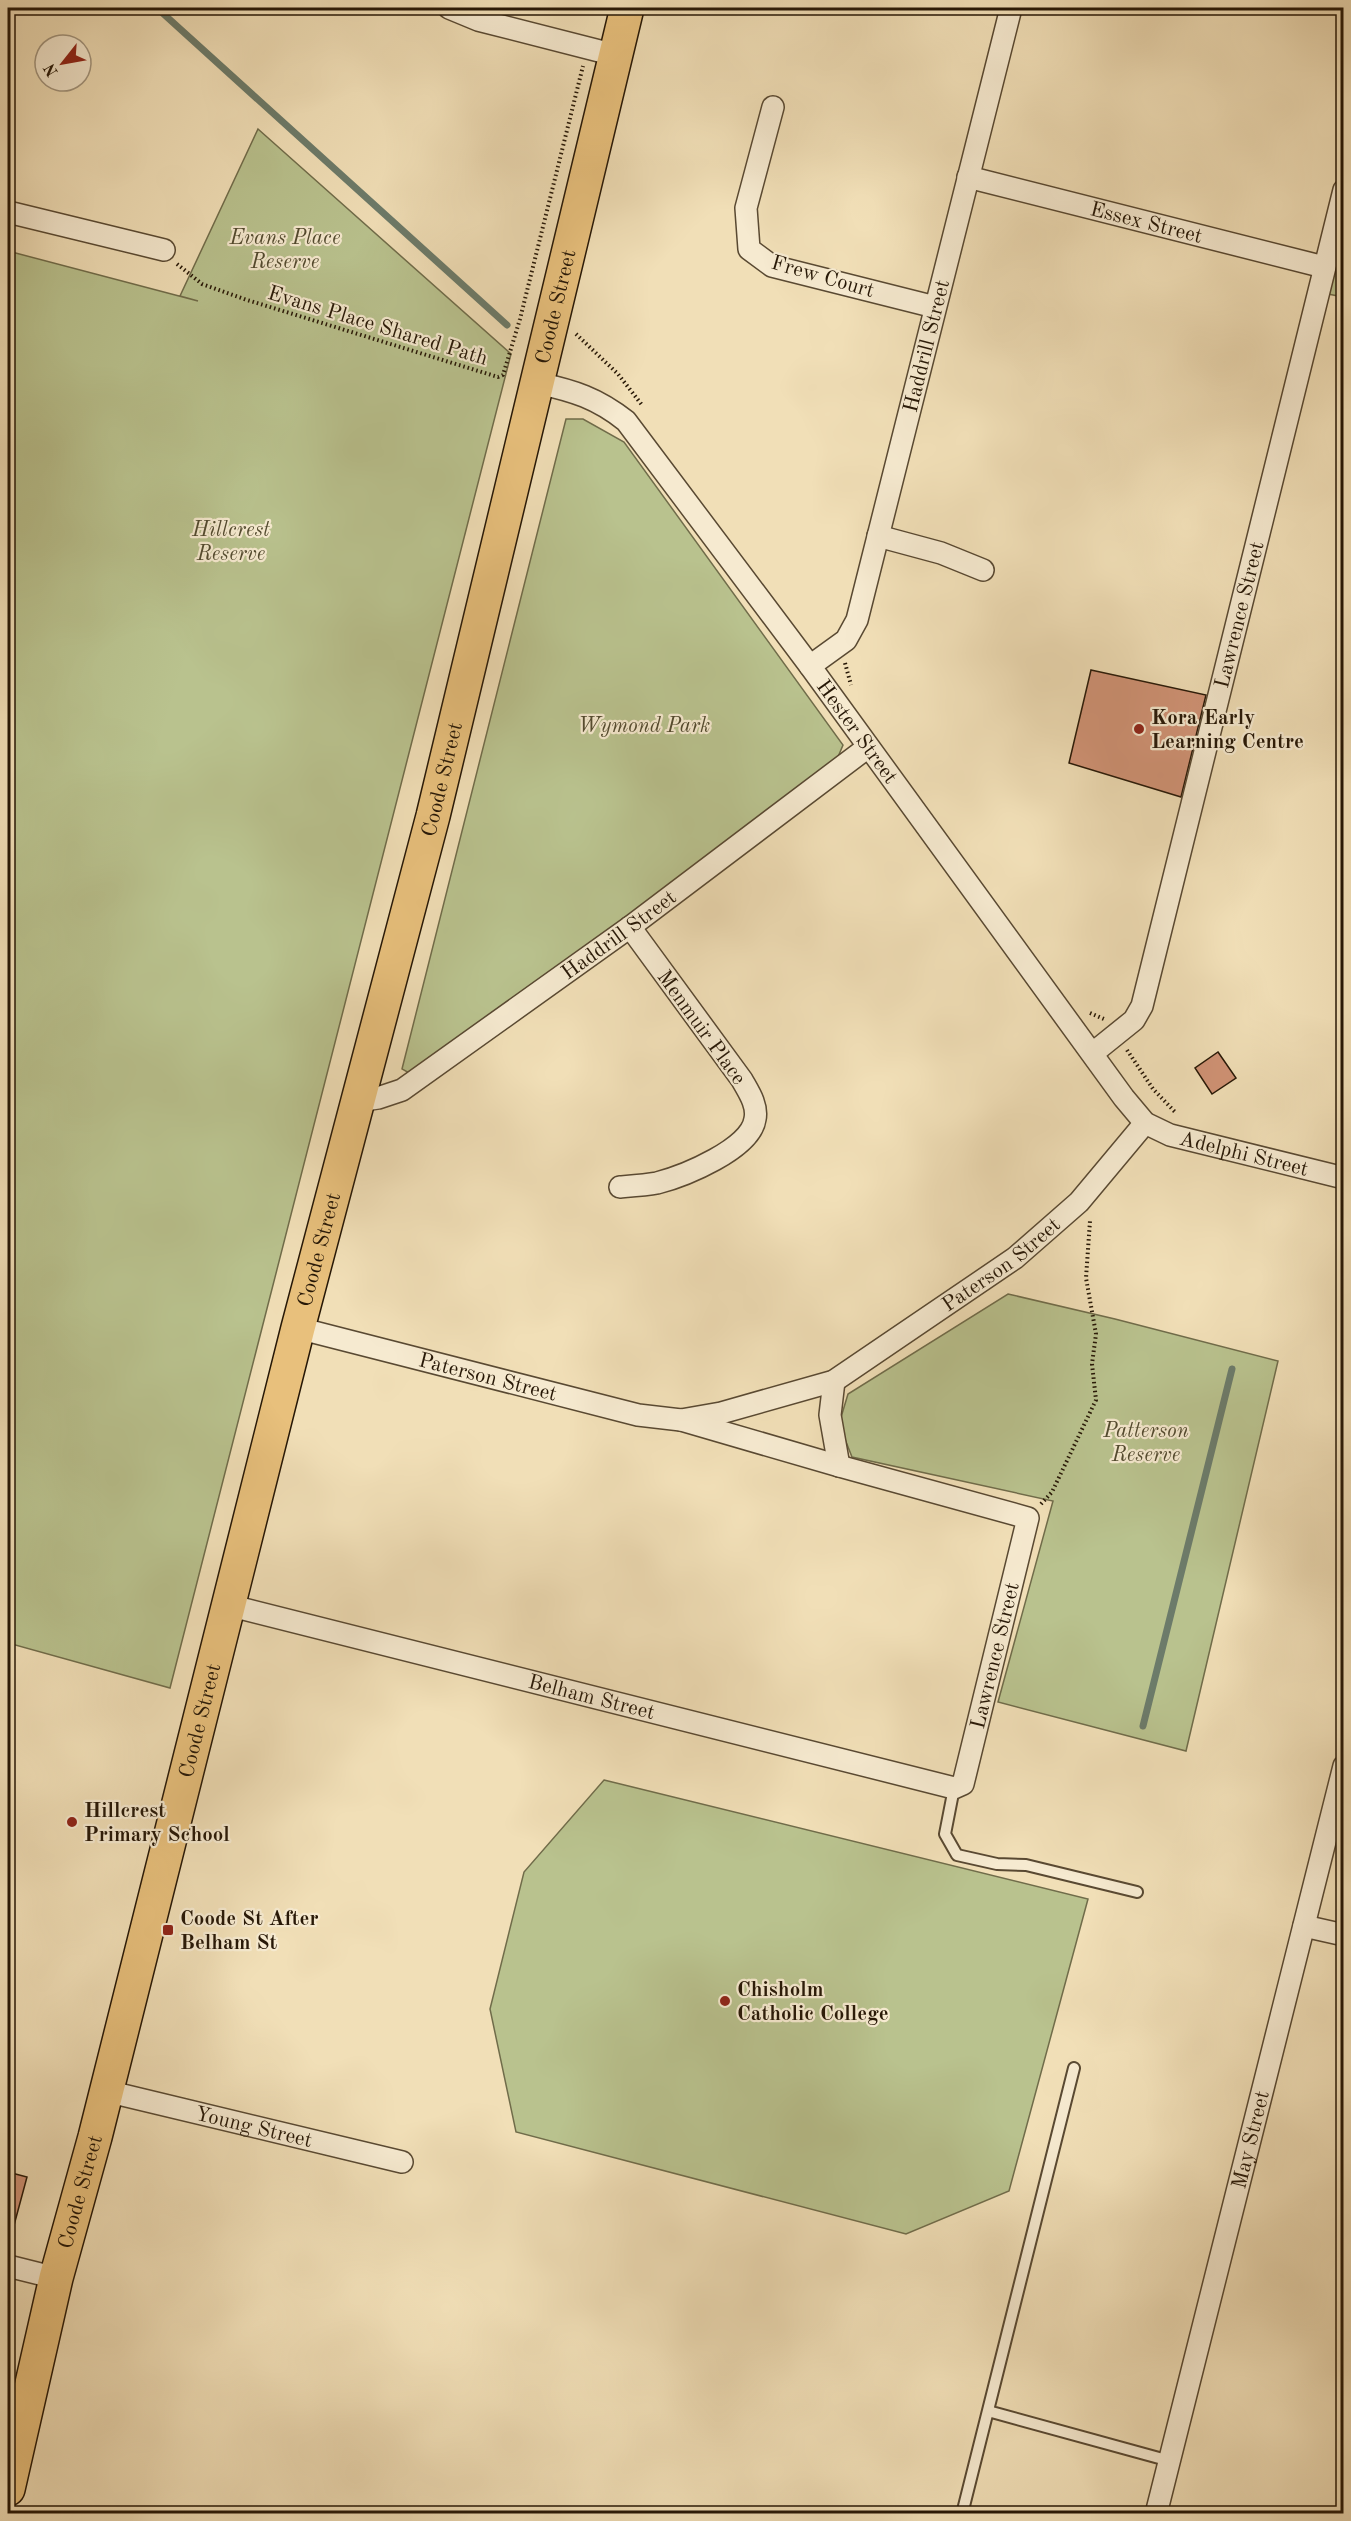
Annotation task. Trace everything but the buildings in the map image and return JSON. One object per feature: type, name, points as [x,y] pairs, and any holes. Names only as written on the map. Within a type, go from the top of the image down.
[{"type":"main road","name":"Coode Street","points":[[8,2489],[56,2278],[95,2137],[298,1328],[433,816],[627,8]]},
{"type":"street","points":[[449,8],[478,20],[615,56]]},
{"type":"street","name":"Haddrill Street","points":[[810,666],[846,640],[857,620],[1011,8]]},
{"type":"street","name":"Frew Court","points":[[773,107],[746,208],[749,249],[772,266],[935,308]]},
{"type":"street","name":"Essex Street","points":[[968,177],[1324,267]]},
{"type":"street","name":"Lawrence Street","points":[[1093,1053],[1134,1020],[1142,1006],[1344,190]]},
{"type":"street","points":[[8,212],[164,250]]},
{"type":"street","name":"Hester Street","points":[[538,382],[575,391],[606,404],[626,421],[810,666],[1145,1123]]},
{"type":"street","points":[[878,536],[940,553],[983,570]]},
{"type":"street","name":"Haddrill Street","points":[[358,1101],[378,1098],[402,1090],[630,927],[868,747]]},
{"type":"street","name":"Menmuir Place","points":[[620,1187],[658,1183],[711,1163],[746,1137],[756,1120],[754,1105],[742,1080],[630,927]]},
{"type":"street","name":"Adelphi Street","points":[[1145,1123],[1170,1135],[1344,1178]]},
{"type":"street","name":"Paterson Street","points":[[681,1420],[721,1413],[834,1381],[1015,1258],[1079,1202],[1145,1123]]},
{"type":"street","name":"Paterson Street","points":[[298,1328],[638,1415],[681,1420],[1028,1518]]},
{"type":"street","points":[[834,1381],[830,1415],[839,1466]]},
{"type":"street","name":"Lawrence Street","points":[[954,1788],[963,1784],[1028,1518]]},
{"type":"street","name":"Belham Street","points":[[228,1605],[954,1788]]},
{"type":"street","name":"May Street","points":[[1156,2514],[1344,1766]]},
{"type":"street","points":[[1304,1926],[1344,1935]]},
{"type":"street","name":"Young Street","points":[[106,2091],[402,2162]]},
{"type":"street","points":[[8,2266],[56,2278]]},
{"type":"lane","points":[[954,1788],[945,1834],[957,1855],[997,1864],[1026,1865],[1137,1892]]},
{"type":"lane","points":[[962,2514],[1074,2068]]},
{"type":"lane","points":[[988,2411],[1170,2461]]},
{"type":"path","name":"Evans Place Shared Path","points":[[164,250],[202,284],[498,377],[503,375],[507,369],[520,319],[579,80]]},
{"type":"path","points":[[1028,1518],[1052,1492],[1096,1400],[1092,1364],[1095,1334],[1086,1278],[1091,1213],[1079,1202]]},
{"type":"green space","name":"Hillcrest Reserve","points":[[258,129],[511,354],[170,1688],[8,1643],[8,251],[198,301],[180,296]]},
{"type":"green space","points":[[1343,229],[1343,297],[1318,292]]},
{"type":"green space","name":"Wymond Park","points":[[566,419],[583,419],[624,442],[843,745],[832,771],[418,1078],[402,1069]]},
{"type":"green space","name":"Patterson Reserve","points":[[1008,1294],[1278,1361],[1186,1751],[998,1702],[1053,1501],[852,1457],[839,1424],[848,1394]]},
{"type":"green space","points":[[604,1780],[1088,1899],[1009,2191],[906,2234],[516,2132],[490,2009],[524,1872]]},
{"type":"waterway","points":[[157,8],[507,325]]},
{"type":"waterway","points":[[1143,1726],[1232,1369]]},
{"type":"place","name":"Kora Early Learning Centre","points":[[1139,729]]},
{"type":"place","name":"Hillcrest Primary School","points":[[72,1822]]},
{"type":"place","name":"Coode St After Belham St","points":[[168,1930]]},
{"type":"place","name":"Chisholm Catholic College","points":[[725,2001]]},
{"type":"park label","name":"Evans Place Reserve","points":[[285,249]]}]
